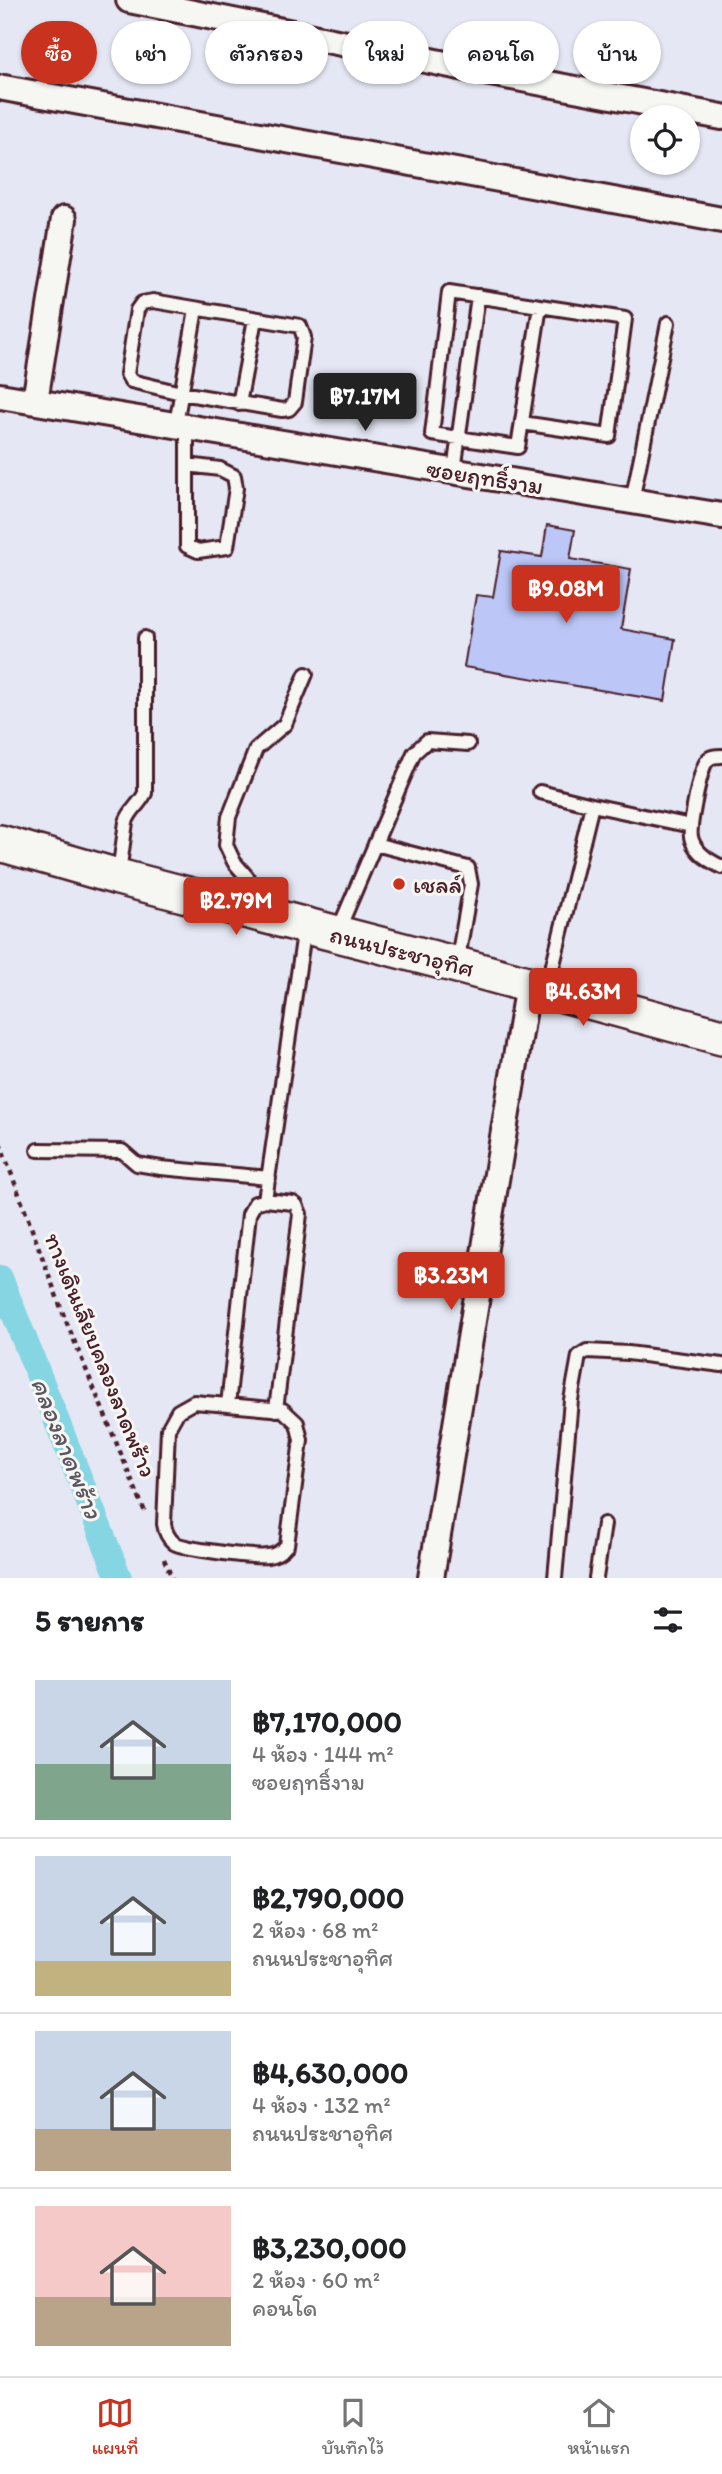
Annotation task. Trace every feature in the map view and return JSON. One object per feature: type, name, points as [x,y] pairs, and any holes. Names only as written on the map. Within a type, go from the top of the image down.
[{"type":"main road","name":"ถนนประชาอุทิศ","points":[[15,848],[722,1037]]},
{"type":"street","points":[[129,0],[722,117]]},
{"type":"street","points":[[4,88],[722,220]]},
{"type":"street","points":[[35,401],[64,219]]},
{"type":"street","name":"ซอยฤทธิ์งาม","points":[[0,396],[722,516]]},
{"type":"street","points":[[431,1578],[538,987]]},
{"type":"lane","points":[[522,423],[609,436],[625,318],[449,292],[432,434],[518,447],[540,306]]},
{"type":"lane","points":[[454,471],[478,296]]},
{"type":"lane","points":[[153,302],[196,309],[300,326],[304,337],[295,402],[289,409],[239,404],[131,381],[127,374],[137,310],[142,303],[153,302]]},
{"type":"lane","points":[[187,465],[220,468],[234,476],[236,488],[227,547],[198,551],[187,546],[187,465],[181,425],[181,393],[196,309]]},
{"type":"lane","points":[[239,404],[255,319]]},
{"type":"lane","points":[[632,501],[668,323]]},
{"type":"lane","points":[[118,877],[128,815],[145,793],[145,638]]},
{"type":"lane","points":[[250,912],[252,892],[247,877],[234,862],[226,845],[229,817],[256,749],[285,724],[306,674]]},
{"type":"lane","points":[[265,1200],[321,930],[375,844],[414,753],[428,741],[468,744]]},
{"type":"lane","points":[[722,756],[706,761],[691,826],[691,837],[699,852],[722,867]]},
{"type":"lane","points":[[540,792],[691,826]]},
{"type":"lane","points":[[538,987],[592,805]]},
{"type":"lane","points":[[375,844],[468,869],[471,884],[457,965]]},
{"type":"lane","points":[[38,1150],[122,1151],[137,1164],[269,1178]]},
{"type":"lane","points":[[228,1405],[249,1214],[255,1203],[265,1200],[295,1204],[300,1214],[276,1409]]},
{"type":"lane","points":[[555,1578],[571,1400],[579,1356],[587,1351],[628,1353],[722,1365]]},
{"type":"lane","points":[[194,1402],[276,1409],[291,1416],[301,1431],[287,1545],[276,1555],[262,1557],[181,1546],[169,1538],[164,1524],[168,1429],[178,1411],[194,1402]]},
{"type":"lane","points":[[596,1578],[604,1524]]},
{"type":"path","name":"ทางเดินเลียบคลองลาดพร้าว","points":[[0,1143],[64,1316],[146,1516]]},
{"type":"path","points":[[162,1553],[172,1578]]},
{"type":"building","points":[[547,525],[575,530],[570,559],[631,569],[621,629],[675,639],[665,701],[464,667],[476,595],[493,597],[501,551],[542,557]]},
{"type":"waterway","name":"คลองลาดพร้าว","points":[[0,1278],[119,1578]]},
{"type":"place","name":"เชลล์","points":[[399,884]]}]
